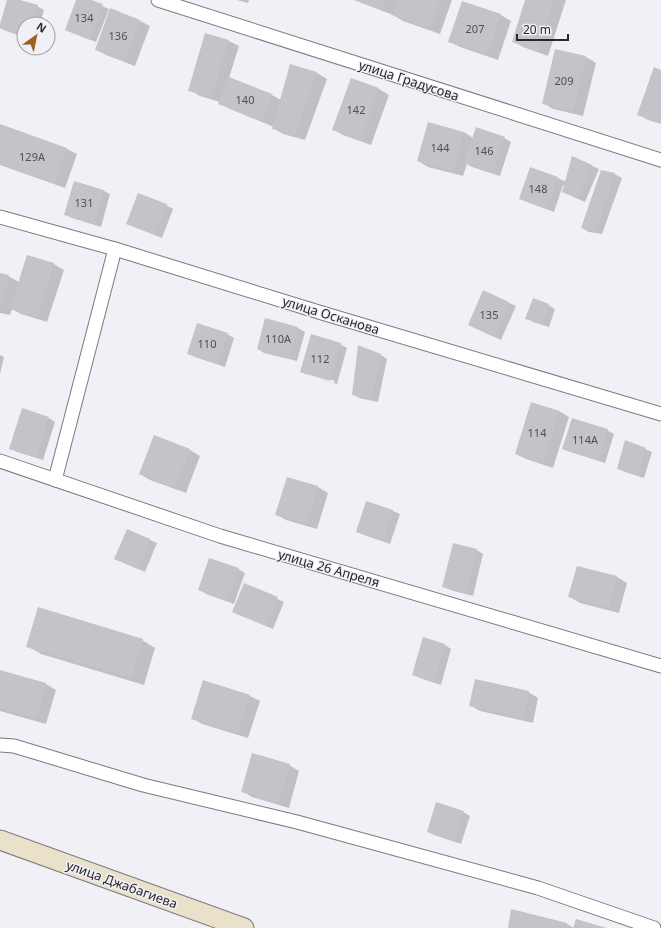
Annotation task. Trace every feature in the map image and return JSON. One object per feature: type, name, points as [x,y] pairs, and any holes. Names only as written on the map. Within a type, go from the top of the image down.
[{"type":"main road","name":"улица Джабагиева","points":[[0,840],[244,928]]},
{"type":"street","name":"улица Градусова","points":[[158,0],[661,160]]},
{"type":"street","name":"улица Осканова","points":[[0,217],[115,250],[661,414]]},
{"type":"street","points":[[55,480],[115,250]]},
{"type":"street","name":"улица 26 Апреля","points":[[0,460],[220,536],[661,666]]},
{"type":"street","points":[[0,744],[14,746],[143,784],[297,822],[538,888],[654,928]]},
{"type":"building","points":[[7,0],[20,0],[38,5],[35,16],[16,16],[16,33],[0,28]]},
{"type":"building","points":[[76,0],[91,0],[103,4],[90,40],[65,30]]},
{"type":"building","points":[[356,0],[386,0],[382,10]]},
{"type":"building","points":[[397,0],[440,0],[430,29],[392,15]]},
{"type":"building","points":[[525,0],[554,0],[538,51],[512,42]]},
{"type":"building","points":[[462,1],[501,14],[488,55],[448,42]]},
{"type":"building","points":[[110,8],[140,20],[125,61],[95,50]]},
{"type":"building","points":[[205,33],[229,40],[211,97],[188,91]]},
{"type":"building","points":[[555,49],[586,56],[573,111],[542,104]]},
{"type":"building","points":[[290,64],[317,72],[295,135],[272,129]]},
{"type":"building","points":[[654,67],[661,70],[661,123],[637,115]]},
{"type":"building","points":[[229,77],[272,94],[262,121],[218,104]]},
{"type":"building","points":[[351,78],[379,88],[361,140],[332,130]]},
{"type":"building","points":[[428,122],[464,132],[453,171],[417,161]]},
{"type":"building","points":[[0,124],[67,148],[55,183],[0,164]]},
{"type":"building","points":[[476,127],[505,137],[493,173],[464,163]]},
{"type":"building","points":[[572,156],[592,165],[578,199],[562,192]]},
{"type":"building","points":[[530,167],[558,177],[547,209],[519,199]]},
{"type":"building","points":[[601,170],[615,173],[596,231],[581,228]]},
{"type":"building","points":[[74,181],[104,190],[94,224],[64,215]]},
{"type":"building","points":[[138,193],[167,204],[155,235],[126,224]]},
{"type":"building","points":[[27,255],[54,263],[37,317],[10,309]]},
{"type":"building","points":[[0,273],[9,275],[1,309],[0,309]]},
{"type":"building","points":[[483,290],[509,302],[494,337],[468,325]]},
{"type":"building","points":[[533,298],[549,304],[543,324],[525,319]]},
{"type":"building","points":[[265,318],[298,327],[290,358],[257,349]]},
{"type":"building","points":[[197,323],[228,333],[218,364],[187,354]]},
{"type":"building","points":[[311,334],[341,343],[330,381],[300,372]]},
{"type":"building","points":[[358,345],[381,354],[371,399],[352,395]]},
{"type":"building","points":[[531,402],[559,411],[543,463],[515,454]]},
{"type":"building","points":[[22,408],[49,417],[37,457],[9,449]]},
{"type":"building","points":[[572,418],[608,429],[598,460],[562,449]]},
{"type":"building","points":[[154,435],[190,449],[175,488],[139,474]]},
{"type":"building","points":[[625,440],[646,448],[637,475],[617,469]]},
{"type":"building","points":[[287,477],[318,486],[307,524],[275,515]]},
{"type":"building","points":[[366,501],[393,510],[383,541],[356,532]]},
{"type":"building","points":[[127,529],[150,539],[138,569],[114,559]]},
{"type":"building","points":[[453,543],[477,549],[466,593],[442,587]]},
{"type":"building","points":[[209,558],[239,568],[227,601],[198,590]]},
{"type":"building","points":[[577,566],[617,576],[609,608],[568,597]]},
{"type":"building","points":[[244,583],[278,597],[266,626],[232,612]]},
{"type":"building","points":[[38,607],[143,639],[131,678],[26,647]]},
{"type":"building","points":[[423,637],[445,644],[434,682],[412,675]]},
{"type":"building","points":[[0,670],[46,683],[36,719],[0,709]]},
{"type":"building","points":[[475,679],[529,691],[523,718],[469,706]]},
{"type":"building","points":[[203,680],[250,695],[238,733],[191,719]]},
{"type":"building","points":[[252,753],[290,764],[279,803],[241,792]]},
{"type":"building","points":[[436,802],[464,811],[454,841],[427,832]]},
{"type":"building","points":[[511,909],[567,923],[565,928],[508,928]]},
{"type":"building","points":[[576,919],[607,928],[573,928]]}]
